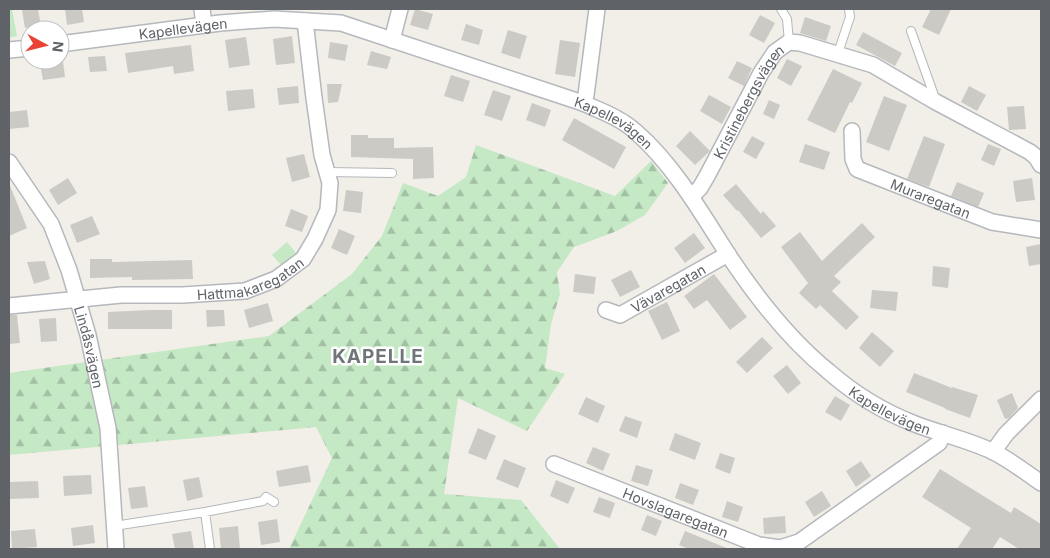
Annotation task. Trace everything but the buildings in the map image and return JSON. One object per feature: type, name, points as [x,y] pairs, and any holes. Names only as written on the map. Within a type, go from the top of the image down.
[{"type":"street","points":[[202,9],[204,25]]},
{"type":"street","points":[[392,40],[400,9]]},
{"type":"street","points":[[583,103],[586,95],[597,9]]},
{"type":"street","name":"Kapellevägen","points":[[70,43],[204,25],[274,19],[341,23],[583,103],[620,120],[636,132],[664,161],[691,197],[728,254],[776,316],[800,345],[828,371],[888,411],[914,424],[993,452],[1041,483]]},
{"type":"street","name":"Hattmakaregatan","points":[[9,306],[121,295],[183,295],[245,291],[276,279],[303,259],[315,239],[328,210],[330,183],[322,155],[306,21]]},
{"type":"street","name":"Kristinebergsvägen","points":[[691,197],[700,188],[761,73],[775,52],[789,42],[838,53],[873,65],[936,102],[1030,152],[1036,156],[1041,165]]},
{"type":"street","name":"Muraregatan","points":[[852,131],[853,159],[857,169],[992,222],[1041,230]]},
{"type":"street","name":"Lindåsvägen","points":[[9,162],[51,224],[69,270],[88,335],[108,428],[116,549]]},
{"type":"street","name":"Vävaregatan","points":[[606,310],[620,315],[728,254]]},
{"type":"street","points":[[993,452],[1006,434],[1041,399]]},
{"type":"street","name":"Hovslagaregatan","points":[[554,464],[759,545],[780,548],[799,542],[939,443],[943,434]]},
{"type":"lane","points":[[781,9],[787,19],[789,42]]},
{"type":"lane","points":[[838,53],[850,17],[849,9]]},
{"type":"lane","points":[[911,31],[937,100],[936,102]]},
{"type":"lane","points":[[327,172],[392,173]]},
{"type":"lane","points":[[114,526],[205,512],[263,501],[266,498],[274,502]]},
{"type":"lane","points":[[205,512],[210,549]]},
{"type":"green space","points":[[9,9],[12,9],[17,36],[9,38]]},
{"type":"green space","points":[[476,145],[615,196],[651,161],[668,183],[645,215],[617,231],[574,247],[557,272],[560,294],[551,324],[545,368],[565,374],[527,431],[458,398],[444,494],[521,500],[560,549],[289,549],[332,458],[316,427],[9,455],[9,373],[269,336],[352,274],[382,236],[403,183],[438,196],[466,177]]},
{"type":"green space","points":[[287,242],[296,253],[282,266],[272,255]]},
{"type":"district","name":"KAPELLE","points":[[378,356]]}]
